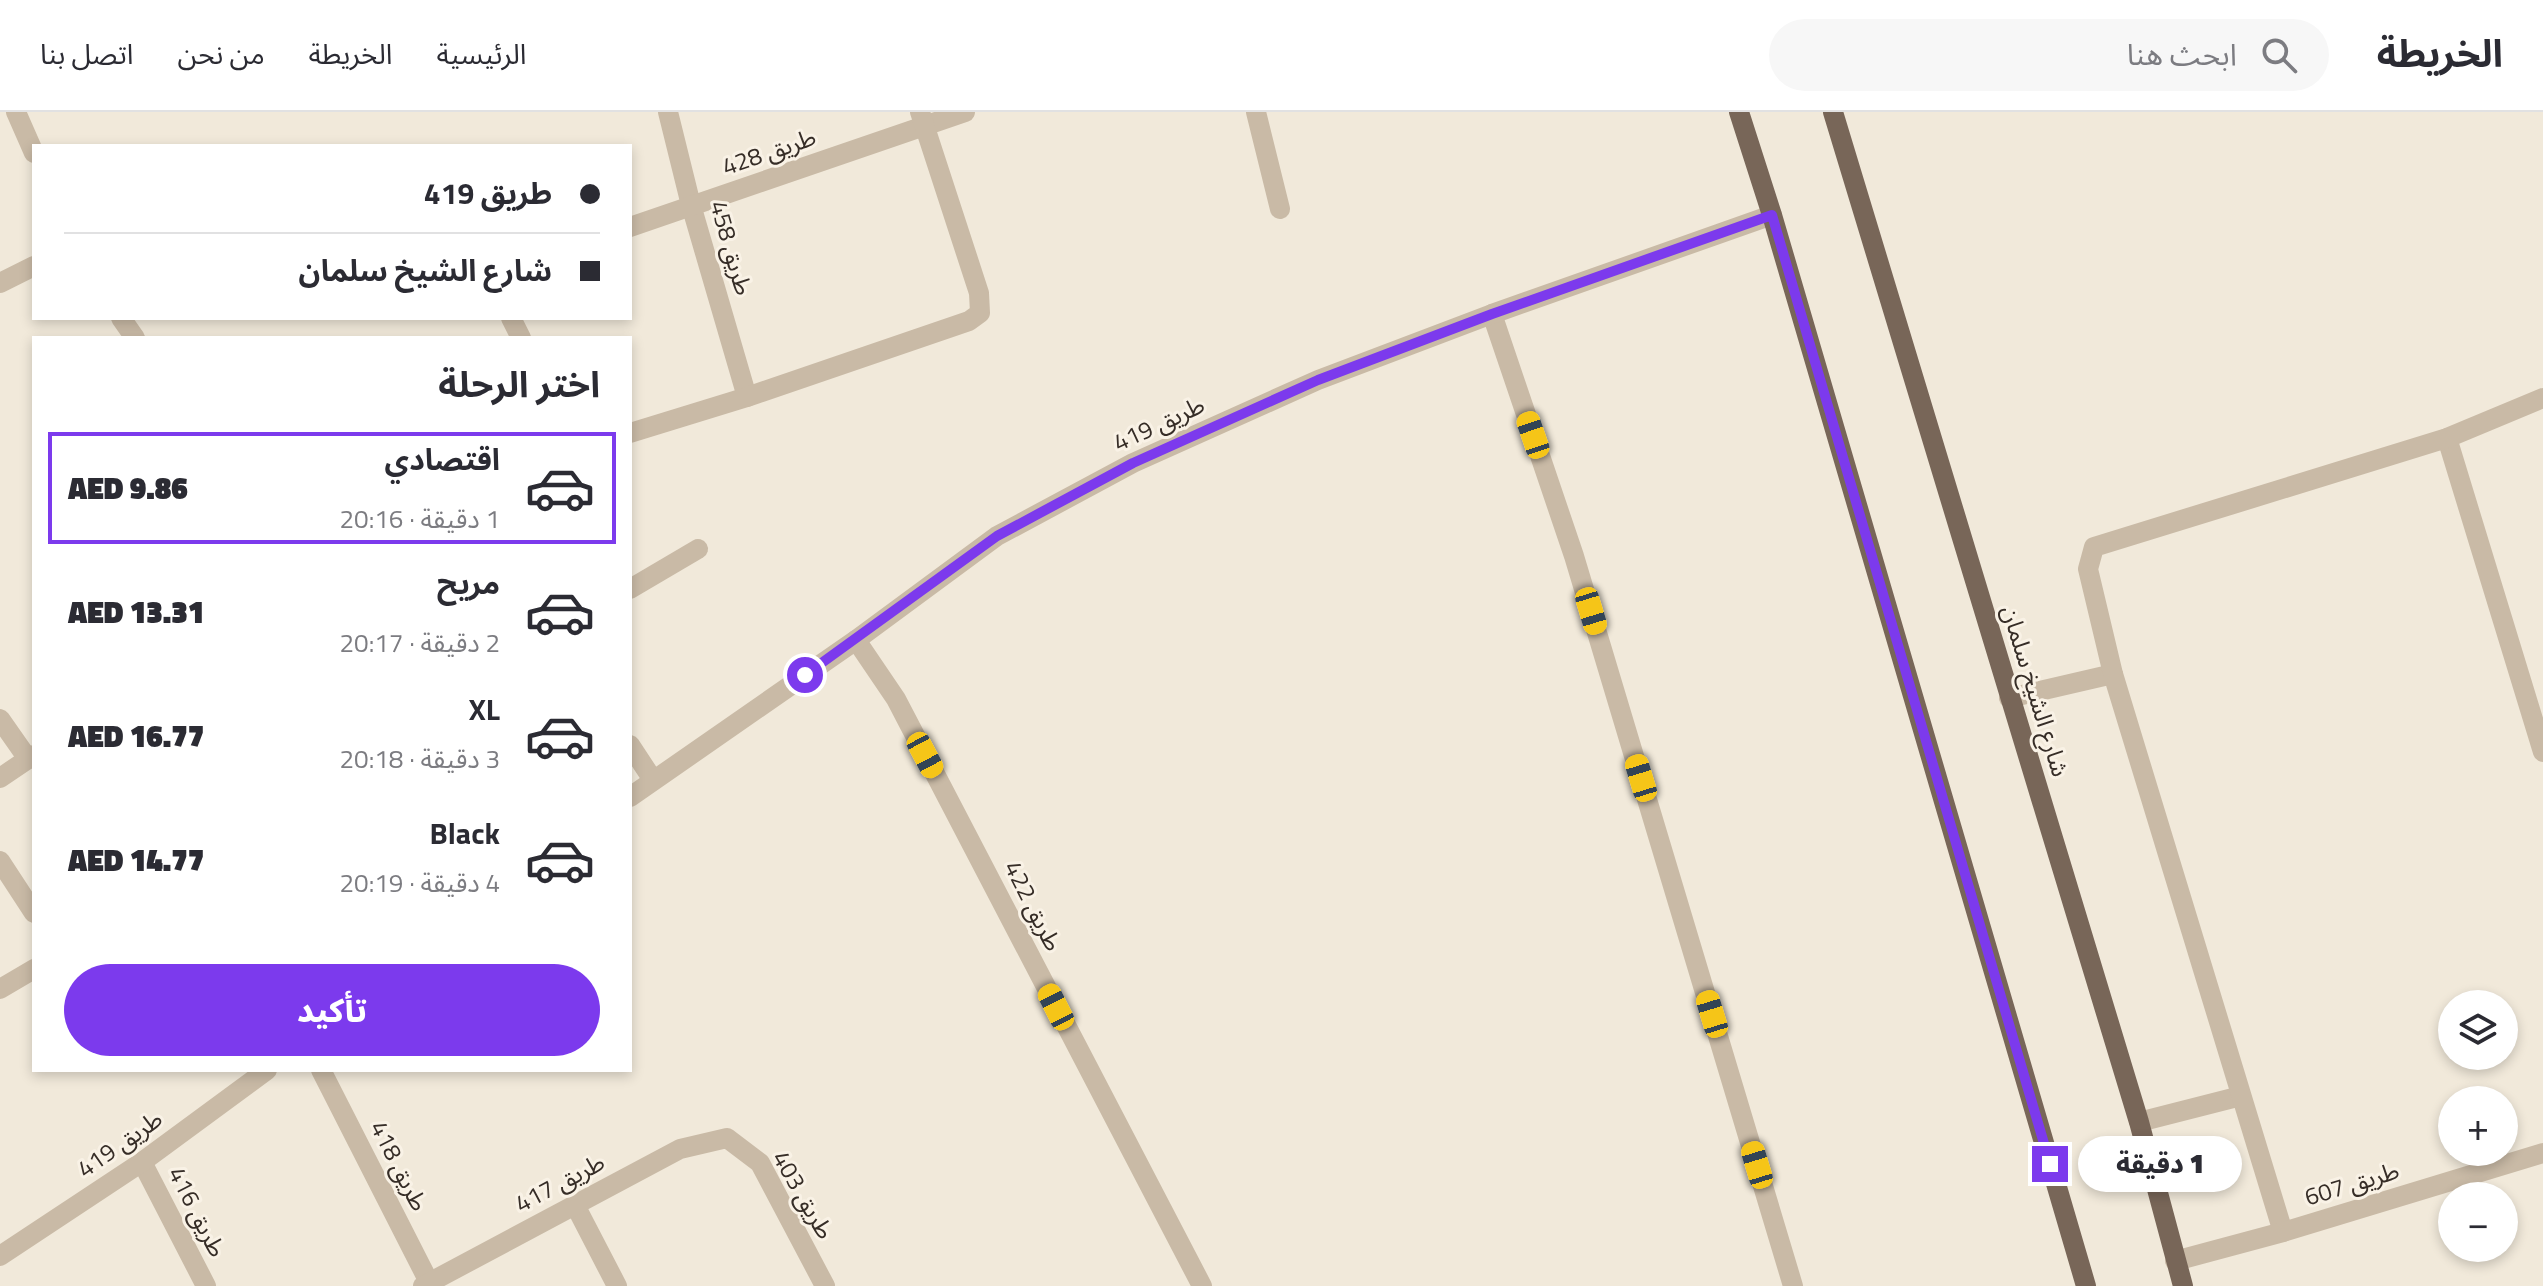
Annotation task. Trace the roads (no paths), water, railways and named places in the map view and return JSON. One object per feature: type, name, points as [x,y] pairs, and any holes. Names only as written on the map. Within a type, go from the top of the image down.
[{"type":"main road","points":[[1739,112],[1772,215],[2086,1286]]},
{"type":"main road","name":"شارع الشيخ سلمان","points":[[1833,112],[2139,1122],[2183,1286]]},
{"type":"street","points":[[16,112],[32,148]]},
{"type":"street","name":"طريق 458","points":[[668,112],[691,205],[747,397]]},
{"type":"street","name":"طريق 428","points":[[632,226],[922,119],[965,112]]},
{"type":"street","points":[[1256,112],[1280,209]]},
{"type":"street","points":[[632,432],[747,397],[969,321],[980,313],[979,293],[922,119]]},
{"type":"street","name":"طريق 419","points":[[632,796],[856,640],[997,536],[1133,463],[1318,380],[1492,314],[1772,215]]},
{"type":"street","points":[[0,283],[32,267]]},
{"type":"street","points":[[1492,314],[1574,556],[1793,1286]]},
{"type":"street","points":[[2283,1232],[2113,674],[2088,569],[2094,547],[2447,438],[2543,398]]},
{"type":"street","points":[[2447,438],[2543,752]]},
{"type":"street","points":[[632,588],[698,549]]},
{"type":"street","name":"طريق 422","points":[[856,640],[896,699],[1202,1286]]},
{"type":"street","points":[[2009,698],[2113,674]]},
{"type":"street","points":[[0,719],[31,757],[0,778]]},
{"type":"street","points":[[632,748],[653,780]]},
{"type":"street","points":[[0,861],[32,910]]},
{"type":"street","points":[[0,989],[32,970]]},
{"type":"street","name":"طريق 419","points":[[0,1256],[142,1162],[264,1072]]},
{"type":"street","name":"طريق 418","points":[[322,1072],[428,1285]]},
{"type":"street","points":[[2139,1122],[2241,1096]]},
{"type":"street","name":"طريق 417","points":[[428,1285],[680,1149],[727,1138]]},
{"type":"street","name":"طريق 403","points":[[727,1138],[760,1163],[825,1286]]},
{"type":"street","name":"طريق 607","points":[[2175,1261],[2283,1232],[2543,1153]]},
{"type":"street","name":"طريق 416","points":[[142,1162],[206,1286]]},
{"type":"street","points":[[575,1205],[617,1286]]}]
